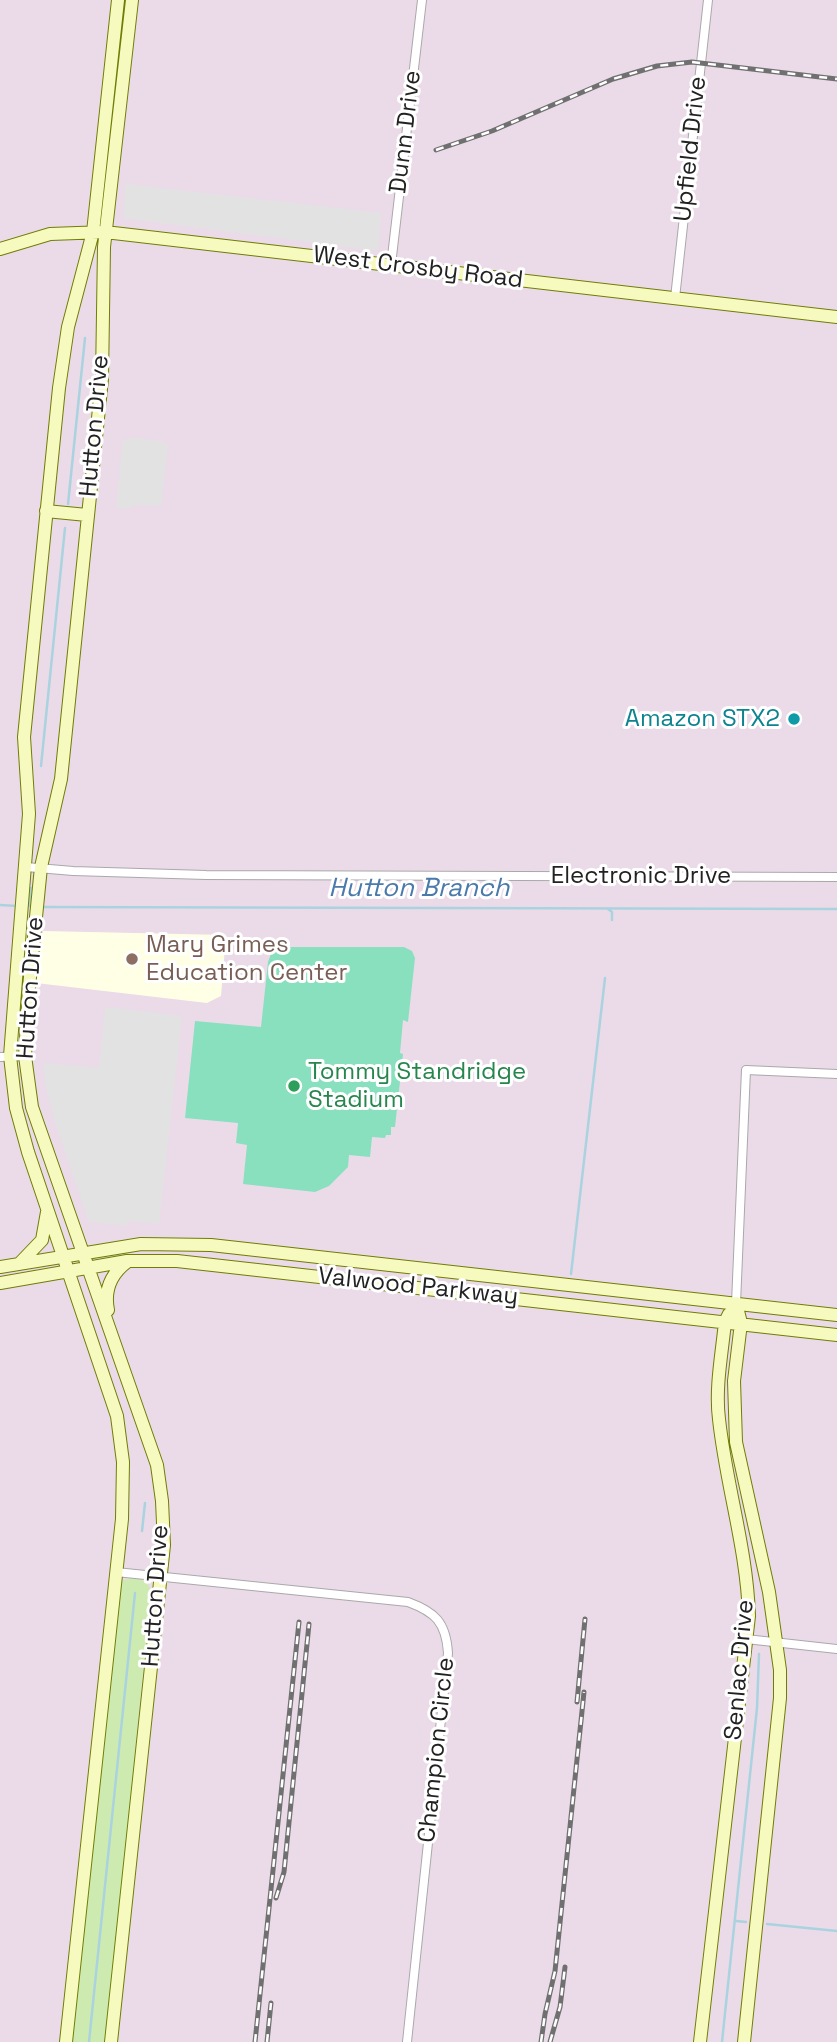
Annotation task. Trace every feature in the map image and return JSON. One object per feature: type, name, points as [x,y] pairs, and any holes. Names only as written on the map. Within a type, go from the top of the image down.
[{"type":"street","name":"Hutton Drive","points":[[66,2042],[122,1519],[123,1462],[117,1416],[28,1152],[5,1057],[41,867],[61,779],[102,379],[99,232],[107,99],[118,0]]},
{"type":"street","name":"Hutton Drive","points":[[111,2042],[164,1545],[162,1500],[157,1465],[32,1107],[25,1056],[28,933],[25,881],[29,814],[24,737],[46,511],[68,327],[99,232],[121,101],[132,0]]},
{"type":"street","name":"Dunn Drive","points":[[391,265],[422,0]]},
{"type":"street","name":"Upfield Drive","points":[[675,298],[708,0]]},
{"type":"street","points":[[107,99],[121,101]]},
{"type":"street","name":"West Crosby Road","points":[[0,249],[50,234],[99,232],[837,317]]},
{"type":"street","points":[[46,511],[87,515]]},
{"type":"street","name":"Electronic Drive","points":[[26,866],[73,871],[206,875],[837,877]]},
{"type":"street","points":[[5,1057],[25,1056]]},
{"type":"street","name":"Senlac Drive","points":[[744,2042],[780,1698],[777,1643],[769,1592],[740,1465],[734,1420],[734,1381],[741,1323],[736,1303],[747,1070],[837,1074]]},
{"type":"street","points":[[18,1264],[42,1240],[47,1208]]},
{"type":"street","name":"Valwood Parkway","points":[[0,1267],[141,1244],[181,1243],[328,1257],[837,1315]]},
{"type":"street","points":[[327,1276],[328,1257]]},
{"type":"street","points":[[112,1335],[107,1305],[108,1290],[111,1278],[127,1261]]},
{"type":"street","name":"Valwood Parkway","points":[[0,1283],[127,1261],[177,1261],[837,1335]]},
{"type":"street","points":[[554,1302],[556,1283]]},
{"type":"street","name":"Senlac Drive","points":[[700,2042],[749,1616],[745,1560],[725,1469],[718,1408],[725,1322],[736,1303]]},
{"type":"street","points":[[725,1469],[740,1465]]},
{"type":"street","name":"Champion Circle","points":[[116,1572],[408,1602],[426,1608],[438,1618],[447,1637],[448,1653],[407,2042]]},
{"type":"street","points":[[746,1639],[837,1649]]},
{"type":"shaded area","points":[[0,0],[837,0],[837,2042],[0,2042]]},
{"type":"shaded area","points":[[125,184],[381,213],[378,251],[124,218]]},
{"type":"shaded area","points":[[130,437],[168,444],[161,506],[133,505],[132,508],[116,508],[123,439],[130,440]]},
{"type":"shaded area","name":"Mary Grimes Education Center","points":[[43,931],[226,935],[221,996],[207,1003],[36,983]]},
{"type":"shaded area","points":[[105,1007],[182,1016],[159,1224],[127,1221],[126,1226],[89,1222],[46,1088],[43,1063],[99,1068]]},
{"type":"green space","name":"Tommy Standridge Stadium","points":[[281,947],[404,947],[412,951],[415,958],[408,1022],[403,1020],[400,1053],[403,1054],[395,1127],[391,1127],[391,1135],[386,1135],[385,1138],[372,1137],[370,1157],[349,1155],[348,1167],[329,1186],[315,1192],[243,1184],[247,1145],[236,1143],[238,1123],[185,1118],[195,1021],[261,1027],[268,962],[272,951]]},
{"type":"green space","points":[[134,1578],[146,1582],[151,1593],[106,2042],[70,2042],[118,1586],[123,1580]]},
{"type":"waterway","points":[[68,504],[85,338]]},
{"type":"waterway","points":[[41,766],[65,528]]},
{"type":"waterway","points":[[29,906],[31,888]]},
{"type":"waterway","name":"Hutton Branch","points":[[0,905],[18,906]]},
{"type":"waterway","name":"Hutton Branch","points":[[42,907],[837,909]]},
{"type":"waterway","points":[[608,909],[612,912],[612,920]]},
{"type":"waterway","points":[[571,1274],[605,978]]},
{"type":"waterway","points":[[142,1531],[145,1503]]},
{"type":"waterway","points":[[89,2042],[135,1593]]},
{"type":"waterway","points":[[722,2042],[757,1708],[759,1654]]},
{"type":"waterway","points":[[736,1921],[746,1922]]},
{"type":"waterway","points":[[767,1924],[837,1931]]},
{"type":"railway","points":[[436,150],[492,131],[613,79],[657,66],[692,62],[837,79]]},
{"type":"railway","points":[[577,1702],[585,1619]]},
{"type":"railway","points":[[255,2042],[299,1622]]},
{"type":"railway","points":[[276,1898],[284,1872],[309,1624]]},
{"type":"railway","points":[[541,2042],[555,1971],[584,1692]]},
{"type":"railway","points":[[550,2042],[560,2007],[565,1967]]},
{"type":"railway","points":[[267,2042],[271,2003]]},
{"type":"place","name":"Amazon STX2","points":[[794,719]]},
{"type":"place","name":"Mary Grimes Education Center","points":[[132,959]]},
{"type":"place","name":"Tommy Standridge Stadium","points":[[294,1086]]}]
